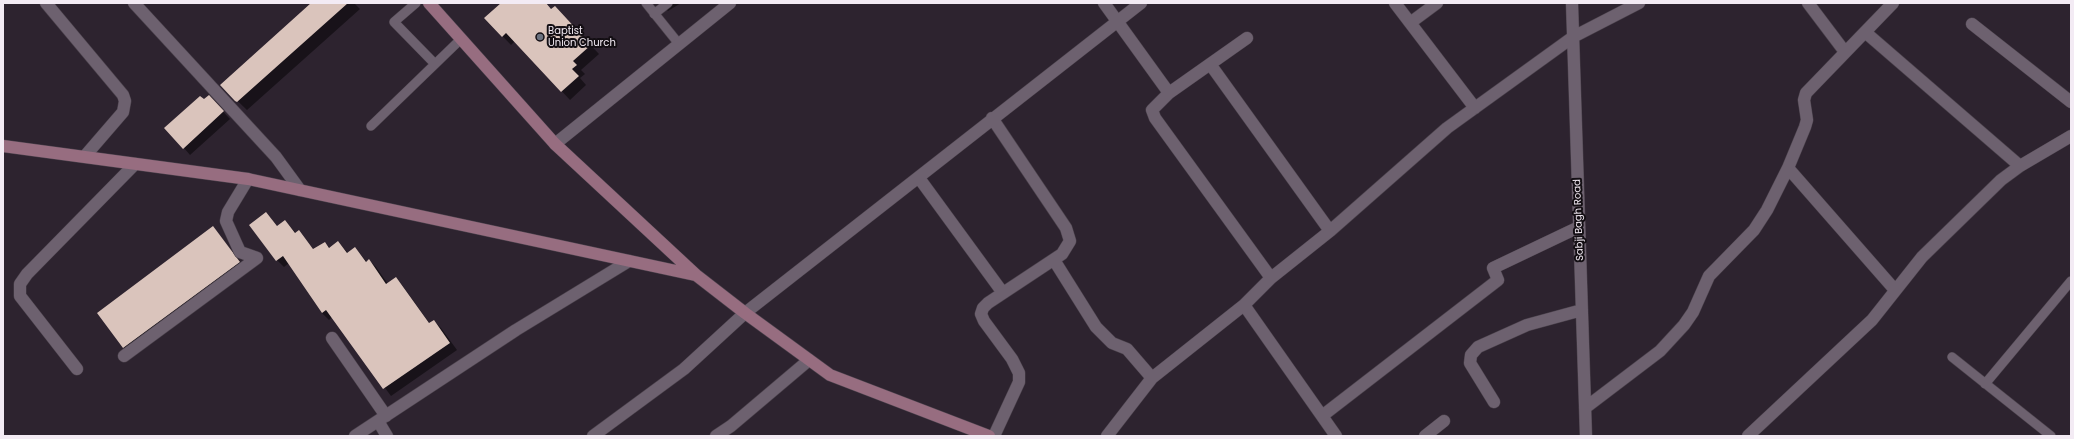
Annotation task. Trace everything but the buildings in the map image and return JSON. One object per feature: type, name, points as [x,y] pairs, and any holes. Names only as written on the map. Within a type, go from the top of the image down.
[{"type":"main road","points":[[429,3],[555,144],[696,275],[745,313],[830,375],[853,386],[989,436]]},
{"type":"main road","points":[[3,146],[248,179],[696,275]]},
{"type":"street","points":[[134,3],[276,157],[300,190]]},
{"type":"street","points":[[555,144],[730,3]]},
{"type":"street","points":[[1104,3],[1169,93]]},
{"type":"street","points":[[593,436],[684,369],[745,313],[851,229],[919,178],[992,118],[1141,3]]},
{"type":"street","points":[[1395,3],[1475,108]]},
{"type":"street","points":[[1410,23],[1437,3]]},
{"type":"street","name":"Sabji Bagh Road","points":[[1572,3],[1586,436]]},
{"type":"street","points":[[1107,436],[1152,378],[1244,305],[1271,278],[1330,231],[1447,128],[1573,37],[1639,3]]},
{"type":"street","points":[[1808,3],[1845,52]]},
{"type":"street","points":[[1585,408],[1660,351],[1676,336],[1693,312],[1709,276],[1761,221],[1788,168],[1807,120],[1804,100],[1806,94],[1893,3]]},
{"type":"street","points":[[50,5],[123,95],[125,101],[123,112],[85,156]]},
{"type":"street","points":[[1972,24],[2071,102]]},
{"type":"street","points":[[1865,32],[2020,166]]},
{"type":"street","points":[[1247,38],[1169,93],[1152,110],[1155,118],[1271,278]]},
{"type":"street","points":[[1210,64],[1330,231]]},
{"type":"street","points":[[992,118],[1066,228],[1070,241],[1062,254],[988,303],[981,314],[984,321],[1012,359],[1019,372],[1019,382],[994,436]]},
{"type":"street","points":[[1748,436],[1872,320],[1895,290],[1928,252],[2001,180],[2020,166],[2071,136]]},
{"type":"street","points":[[77,369],[20,296],[20,284],[135,164]]},
{"type":"street","points":[[1788,168],[1895,290]]},
{"type":"street","points":[[919,178],[1003,293]]},
{"type":"street","points":[[124,356],[257,258],[240,252],[226,221],[228,212],[248,179]]},
{"type":"street","points":[[1322,416],[1498,280],[1493,268],[1579,227]]},
{"type":"street","points":[[1054,260],[1096,327],[1112,343],[1127,349],[1152,378]]},
{"type":"street","points":[[355,436],[516,330],[629,261]]},
{"type":"street","points":[[1244,305],[1336,436]]},
{"type":"street","points":[[1494,402],[1470,363],[1471,355],[1478,348],[1527,325],[1582,310]]},
{"type":"street","points":[[332,338],[382,418],[387,436]]},
{"type":"street","points":[[716,436],[731,426],[809,360]]},
{"type":"street","points":[[1426,436],[1444,421]]},
{"type":"lane","points":[[416,3],[394,22],[435,64]]},
{"type":"lane","points":[[646,3],[679,44]]},
{"type":"lane","points":[[654,14],[668,3]]},
{"type":"lane","points":[[372,126],[461,39]]},
{"type":"lane","points":[[1985,384],[2071,281]]},
{"type":"lane","points":[[1952,357],[2051,436]]},
{"type":"place","name":"Baptist Union Church","points":[[540,37]]}]
